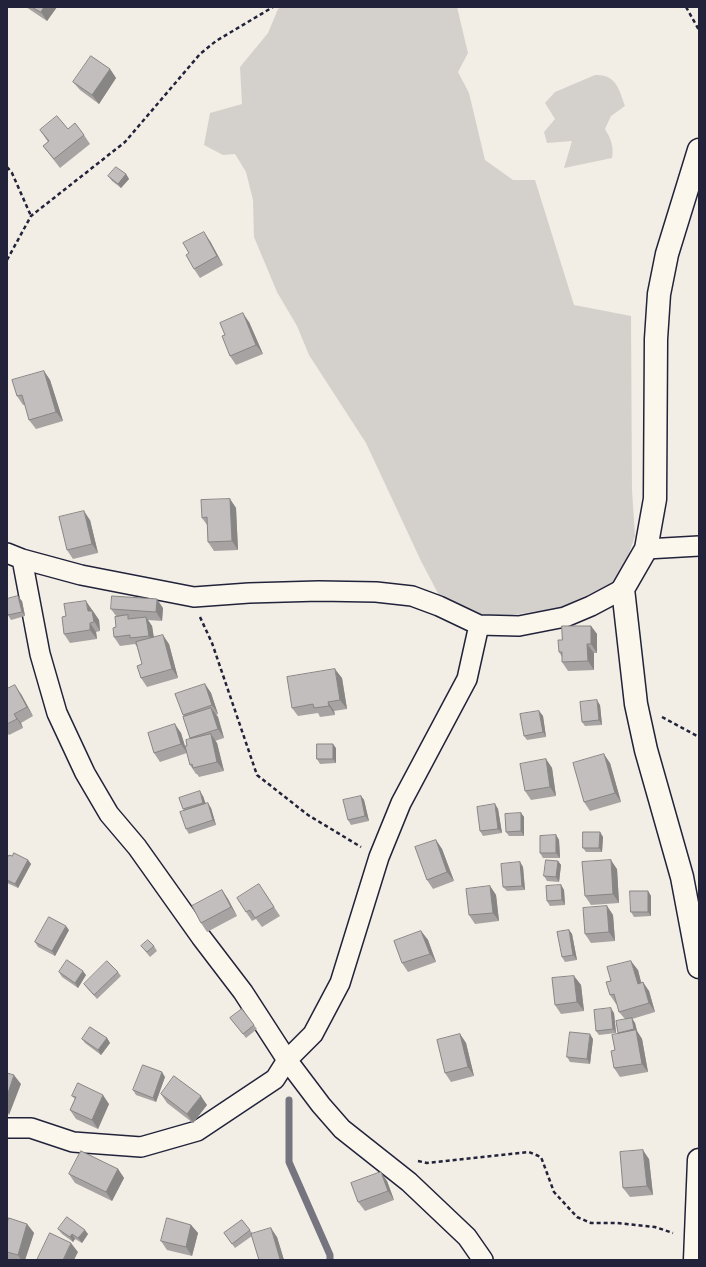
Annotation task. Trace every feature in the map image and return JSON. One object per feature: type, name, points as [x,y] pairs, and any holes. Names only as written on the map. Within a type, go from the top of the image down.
[{"type":"street","points":[[15,556],[81,575],[194,597],[249,593],[296,592],[383,593],[412,596],[439,606],[479,625],[519,626],[565,617],[591,606],[622,589],[646,549],[655,499],[656,339],[659,294],[667,254],[699,150]]},
{"type":"street","points":[[646,549],[699,546]]},
{"type":"street","points":[[15,556],[57,713],[84,773],[109,814],[137,847],[201,937],[243,992],[287,1060],[320,1105],[342,1129],[409,1182],[467,1237],[483,1260]]},
{"type":"street","points":[[622,589],[636,704],[646,750],[682,876],[699,967]]},
{"type":"street","points":[[7,1128],[31,1128],[73,1142],[141,1147],[197,1131],[275,1079],[287,1060],[313,1034],[340,983],[379,857],[401,803],[468,679],[479,625]]},
{"type":"street","points":[[697,1246],[699,1160]]},
{"type":"path","points":[[7,260],[31,216],[125,142],[200,54],[216,41],[273,7]]},
{"type":"path","points":[[686,7],[699,30]]},
{"type":"path","points":[[7,167],[12,173],[31,216]]},
{"type":"path","points":[[194,597],[202,623],[212,643],[257,775],[308,815],[379,857]]},
{"type":"path","points":[[636,704],[699,736]]},
{"type":"path","points":[[413,1160],[427,1163],[529,1152],[541,1157],[554,1192],[577,1217],[591,1223],[617,1222],[655,1227],[697,1246]]},
{"type":"shaded area","points":[[281,7],[457,7],[468,53],[458,72],[469,93],[485,160],[513,180],[535,180],[574,305],[631,316],[632,490],[635,536],[620,579],[560,608],[491,618],[441,599],[421,561],[366,443],[309,355],[297,326],[277,292],[254,237],[253,200],[246,172],[235,154],[223,155],[204,145],[210,113],[242,104],[240,67],[268,33],[278,9]]},
{"type":"shaded area","points":[[595,75],[608,77],[616,84],[625,106],[611,116],[605,129],[612,143],[612,158],[564,168],[572,141],[547,143],[544,132],[555,119],[545,103],[555,92]]},
{"type":"building","points":[[32,7],[44,7],[41,12]]},
{"type":"building","points":[[91,56],[110,69],[92,95],[73,82]]},
{"type":"building","points":[[57,116],[68,129],[75,123],[84,135],[54,159],[43,146],[49,141],[40,130]]},
{"type":"building","points":[[116,167],[126,174],[118,184],[108,176]]},
{"type":"building","points":[[204,232],[217,256],[194,269],[186,255],[189,253],[183,243]]},
{"type":"building","points":[[243,313],[256,345],[230,356],[222,336],[225,335],[220,323]]},
{"type":"building","points":[[44,371],[56,412],[29,420],[22,395],[17,396],[12,380]]},
{"type":"building","points":[[230,499],[232,541],[208,542],[207,517],[202,518],[201,500]]},
{"type":"building","points":[[84,511],[92,544],[67,550],[59,517]]},
{"type":"building","points":[[18,596],[22,612],[8,615],[7,599]]},
{"type":"building","points":[[112,596],[157,599],[156,612],[111,609]]},
{"type":"building","points":[[86,601],[88,611],[92,611],[94,622],[90,623],[90,630],[64,634],[62,617],[66,616],[64,604]]},
{"type":"building","points":[[128,615],[128,619],[146,617],[149,636],[130,638],[130,635],[114,637],[113,628],[116,627],[115,617]]},
{"type":"building","points":[[562,626],[591,626],[591,644],[587,644],[588,661],[562,662],[562,652],[559,652],[558,640],[562,640]]},
{"type":"building","points":[[163,635],[172,669],[141,678],[137,666],[142,664],[136,642]]},
{"type":"building","points":[[335,669],[340,700],[328,702],[329,706],[314,708],[313,704],[292,708],[287,677]]},
{"type":"building","points":[[205,684],[212,705],[183,715],[175,694]]},
{"type":"building","points":[[15,685],[27,707],[14,714],[17,719],[7,724],[7,689]]},
{"type":"building","points":[[597,700],[599,720],[582,722],[580,702]]},
{"type":"building","points":[[211,708],[218,729],[190,738],[183,717]]},
{"type":"building","points":[[539,711],[543,732],[524,736],[520,714]]},
{"type":"building","points":[[175,724],[181,744],[154,753],[148,733]]},
{"type":"building","points":[[211,734],[217,762],[193,768],[192,764],[190,765],[185,746],[187,746],[186,740]]},
{"type":"building","points":[[317,744],[333,744],[333,759],[317,759]]},
{"type":"building","points":[[604,754],[615,793],[584,802],[573,763]]},
{"type":"building","points":[[546,759],[550,787],[525,791],[520,764]]},
{"type":"building","points":[[200,791],[203,803],[183,809],[179,798]]},
{"type":"building","points":[[361,796],[365,816],[348,820],[343,800]]},
{"type":"building","points":[[208,803],[213,820],[186,829],[180,812]]},
{"type":"building","points":[[495,804],[498,829],[480,831],[477,807]]},
{"type":"building","points":[[521,813],[521,831],[506,832],[505,814]]},
{"type":"building","points":[[583,832],[600,832],[599,848],[583,848]]},
{"type":"building","points":[[556,835],[556,853],[540,853],[540,836]]},
{"type":"building","points":[[436,840],[447,872],[427,880],[415,847]]},
{"type":"building","points":[[14,853],[28,860],[15,884],[7,880],[7,858],[9,855],[12,856]]},
{"type":"building","points":[[546,860],[558,861],[556,877],[544,876]]},
{"type":"building","points":[[611,860],[613,894],[585,896],[582,862]]},
{"type":"building","points":[[520,862],[522,886],[503,887],[501,864]]},
{"type":"building","points":[[259,884],[274,907],[255,918],[250,910],[246,912],[237,898]]},
{"type":"building","points":[[561,885],[562,900],[547,901],[546,886]]},
{"type":"building","points":[[490,886],[493,913],[469,915],[466,889]]},
{"type":"building","points":[[222,890],[231,907],[201,923],[192,906]]},
{"type":"building","points":[[630,891],[648,891],[648,912],[631,912]]},
{"type":"building","points":[[607,906],[609,932],[585,934],[583,908]]},
{"type":"building","points":[[49,917],[66,926],[52,951],[35,942]]},
{"type":"building","points":[[569,930],[573,955],[562,957],[557,932]]},
{"type":"building","points":[[421,931],[430,954],[402,963],[394,941]]},
{"type":"building","points":[[148,940],[154,946],[147,952],[141,946]]},
{"type":"building","points":[[67,960],[83,971],[75,983],[59,972]]},
{"type":"building","points":[[107,961],[118,972],[94,995],[84,984]]},
{"type":"building","points":[[631,961],[638,984],[643,982],[649,1003],[619,1012],[614,994],[610,995],[606,982],[611,981],[607,967]]},
{"type":"building","points":[[574,976],[577,1002],[555,1005],[552,978]]},
{"type":"building","points":[[611,1008],[613,1029],[596,1031],[594,1010]]},
{"type":"building","points":[[242,1009],[254,1025],[243,1034],[230,1018]]},
{"type":"building","points":[[632,1018],[634,1029],[618,1033],[616,1021]]},
{"type":"building","points":[[90,1027],[107,1038],[98,1050],[82,1039]]},
{"type":"building","points":[[636,1030],[642,1064],[614,1068],[611,1051],[615,1050],[612,1035]]},
{"type":"building","points":[[570,1032],[590,1034],[587,1059],[567,1057]]},
{"type":"building","points":[[460,1034],[468,1067],[445,1073],[437,1040]]},
{"type":"building","points":[[143,1065],[162,1072],[153,1098],[133,1090]]},
{"type":"building","points":[[7,1073],[14,1075],[7,1096]]},
{"type":"building","points":[[174,1076],[201,1096],[187,1114],[161,1094]]},
{"type":"building","points":[[78,1083],[103,1095],[92,1120],[70,1110],[76,1097],[72,1096]]},
{"type":"building","points":[[643,1150],[647,1186],[623,1188],[620,1152]]},
{"type":"building","points":[[81,1151],[118,1169],[106,1192],[69,1174]]},
{"type":"building","points":[[381,1172],[388,1191],[358,1202],[351,1183]]},
{"type":"building","points":[[67,1217],[85,1230],[78,1238],[72,1234],[70,1237],[58,1229]]},
{"type":"building","points":[[9,1218],[27,1224],[18,1255],[7,1252],[7,1224]]},
{"type":"building","points":[[167,1218],[191,1225],[186,1247],[161,1241]]},
{"type":"building","points":[[242,1220],[250,1230],[232,1244],[224,1233]]},
{"type":"building","points":[[271,1228],[280,1259],[259,1260],[251,1234]]},
{"type":"building","points":[[50,1233],[71,1243],[63,1260],[37,1260]]},
{"type":"waterway","points":[[289,1100],[289,1162],[330,1255],[330,1260]]}]
